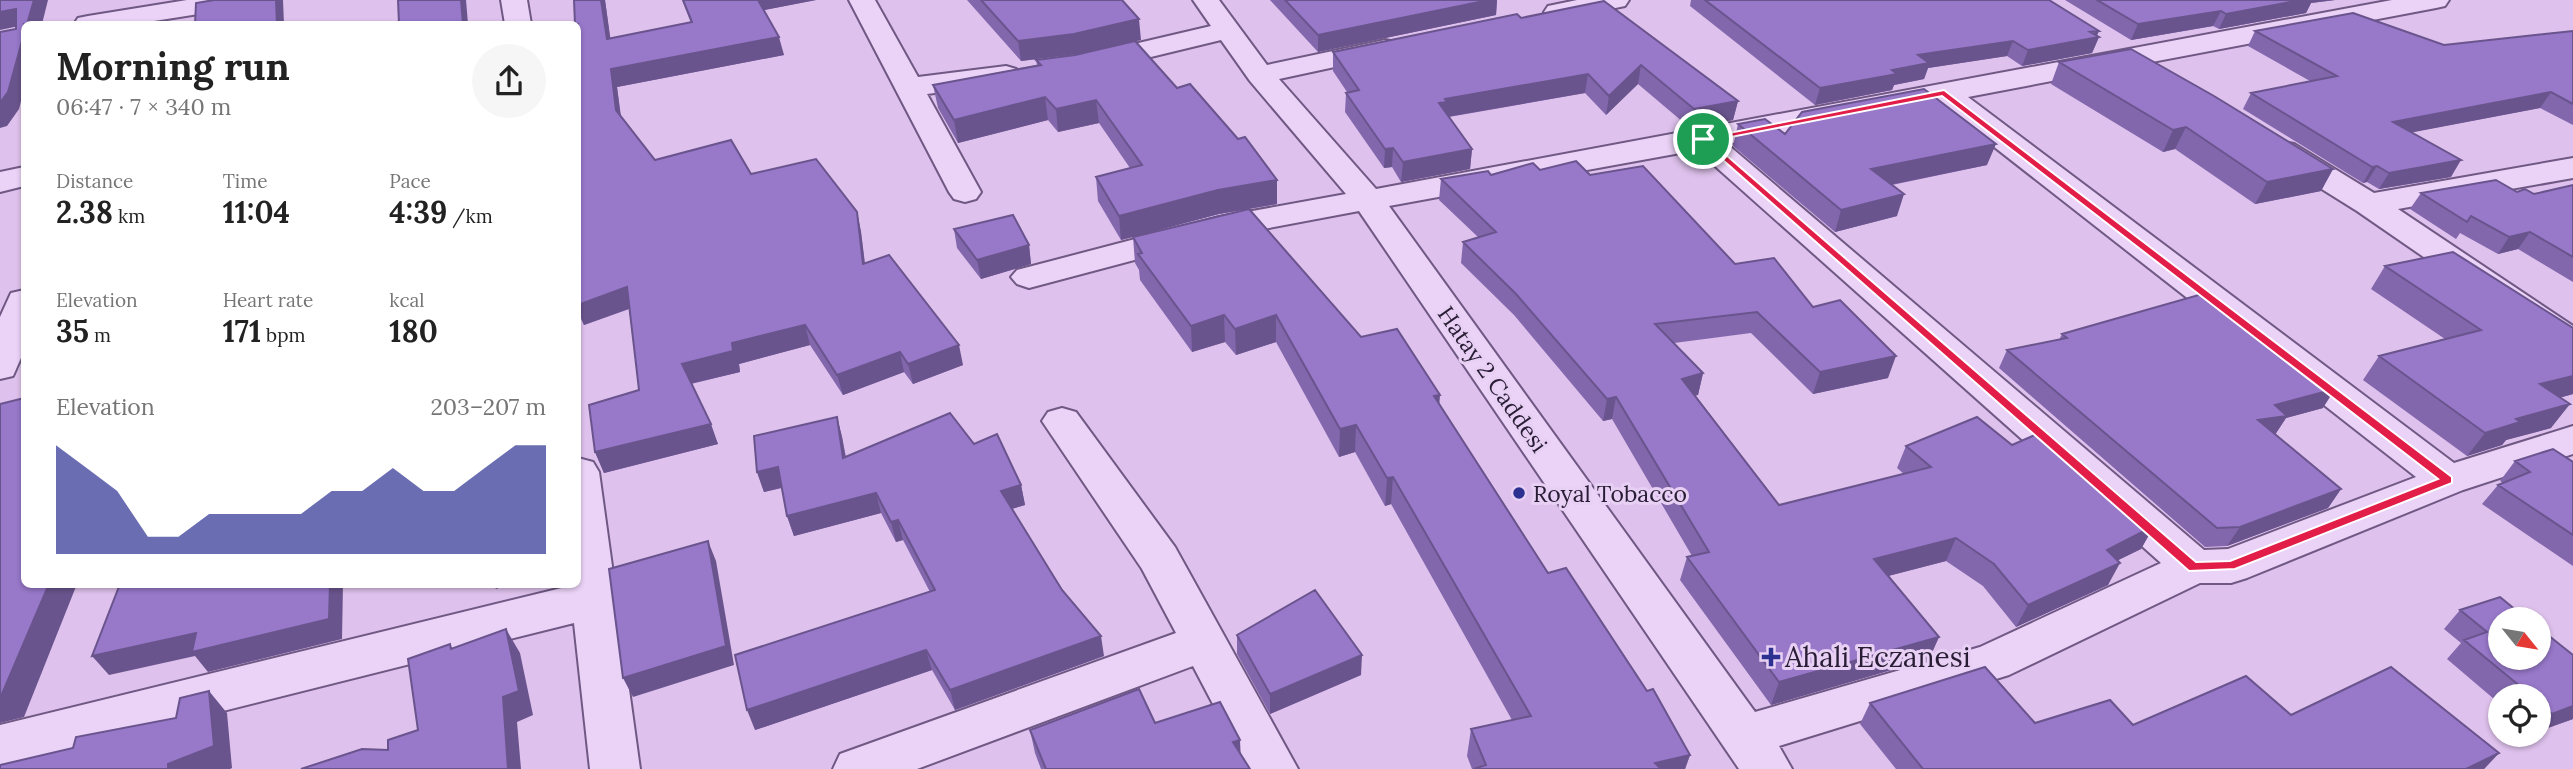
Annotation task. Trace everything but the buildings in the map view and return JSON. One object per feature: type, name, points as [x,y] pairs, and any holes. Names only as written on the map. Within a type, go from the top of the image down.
[{"type":"street","points":[[99,21],[120,15],[237,0]]},
{"type":"street","points":[[514,0],[518,21]]},
{"type":"street","points":[[862,0],[965,192]]},
{"type":"street","points":[[1545,10],[1616,0]]},
{"type":"street","points":[[1029,277],[1219,227],[1703,139],[2401,3],[2436,0]]},
{"type":"street","points":[[911,87],[1049,70],[1217,15]]},
{"type":"street","name":"Hatay 2 Caddesi","points":[[1217,15],[1260,75],[1368,200],[1755,752]]},
{"type":"street","points":[[2099,35],[2168,78]]},
{"type":"street","points":[[1260,75],[1408,43]]},
{"type":"street","points":[[1944,93],[2448,480]]},
{"type":"street","points":[[2263,138],[2369,204],[2573,343]]},
{"type":"street","points":[[1703,139],[2194,567]]},
{"type":"street","points":[[2369,204],[2573,168]]},
{"type":"street","points":[[0,182],[21,178]]},
{"type":"street","points":[[0,367],[21,309]]},
{"type":"street","points":[[1062,421],[1159,559],[1202,643],[1273,769]]},
{"type":"street","points":[[1755,752],[1992,662],[2194,567],[2231,566],[2448,480],[2573,440]]},
{"type":"street","points":[[581,496],[615,769]]},
{"type":"street","points":[[0,746],[594,600]]},
{"type":"street","points":[[858,769],[1202,643]]},
{"type":"place","name":"Royal Tobacco","points":[[1519,493]]},
{"type":"place","name":"Ahali Eczanesi","points":[[1771,657]]},
{"type":"route","points":[[1944,93],[2448,480],[2231,566],[2194,567],[1851,272],[1703,139],[1944,93]]}]
